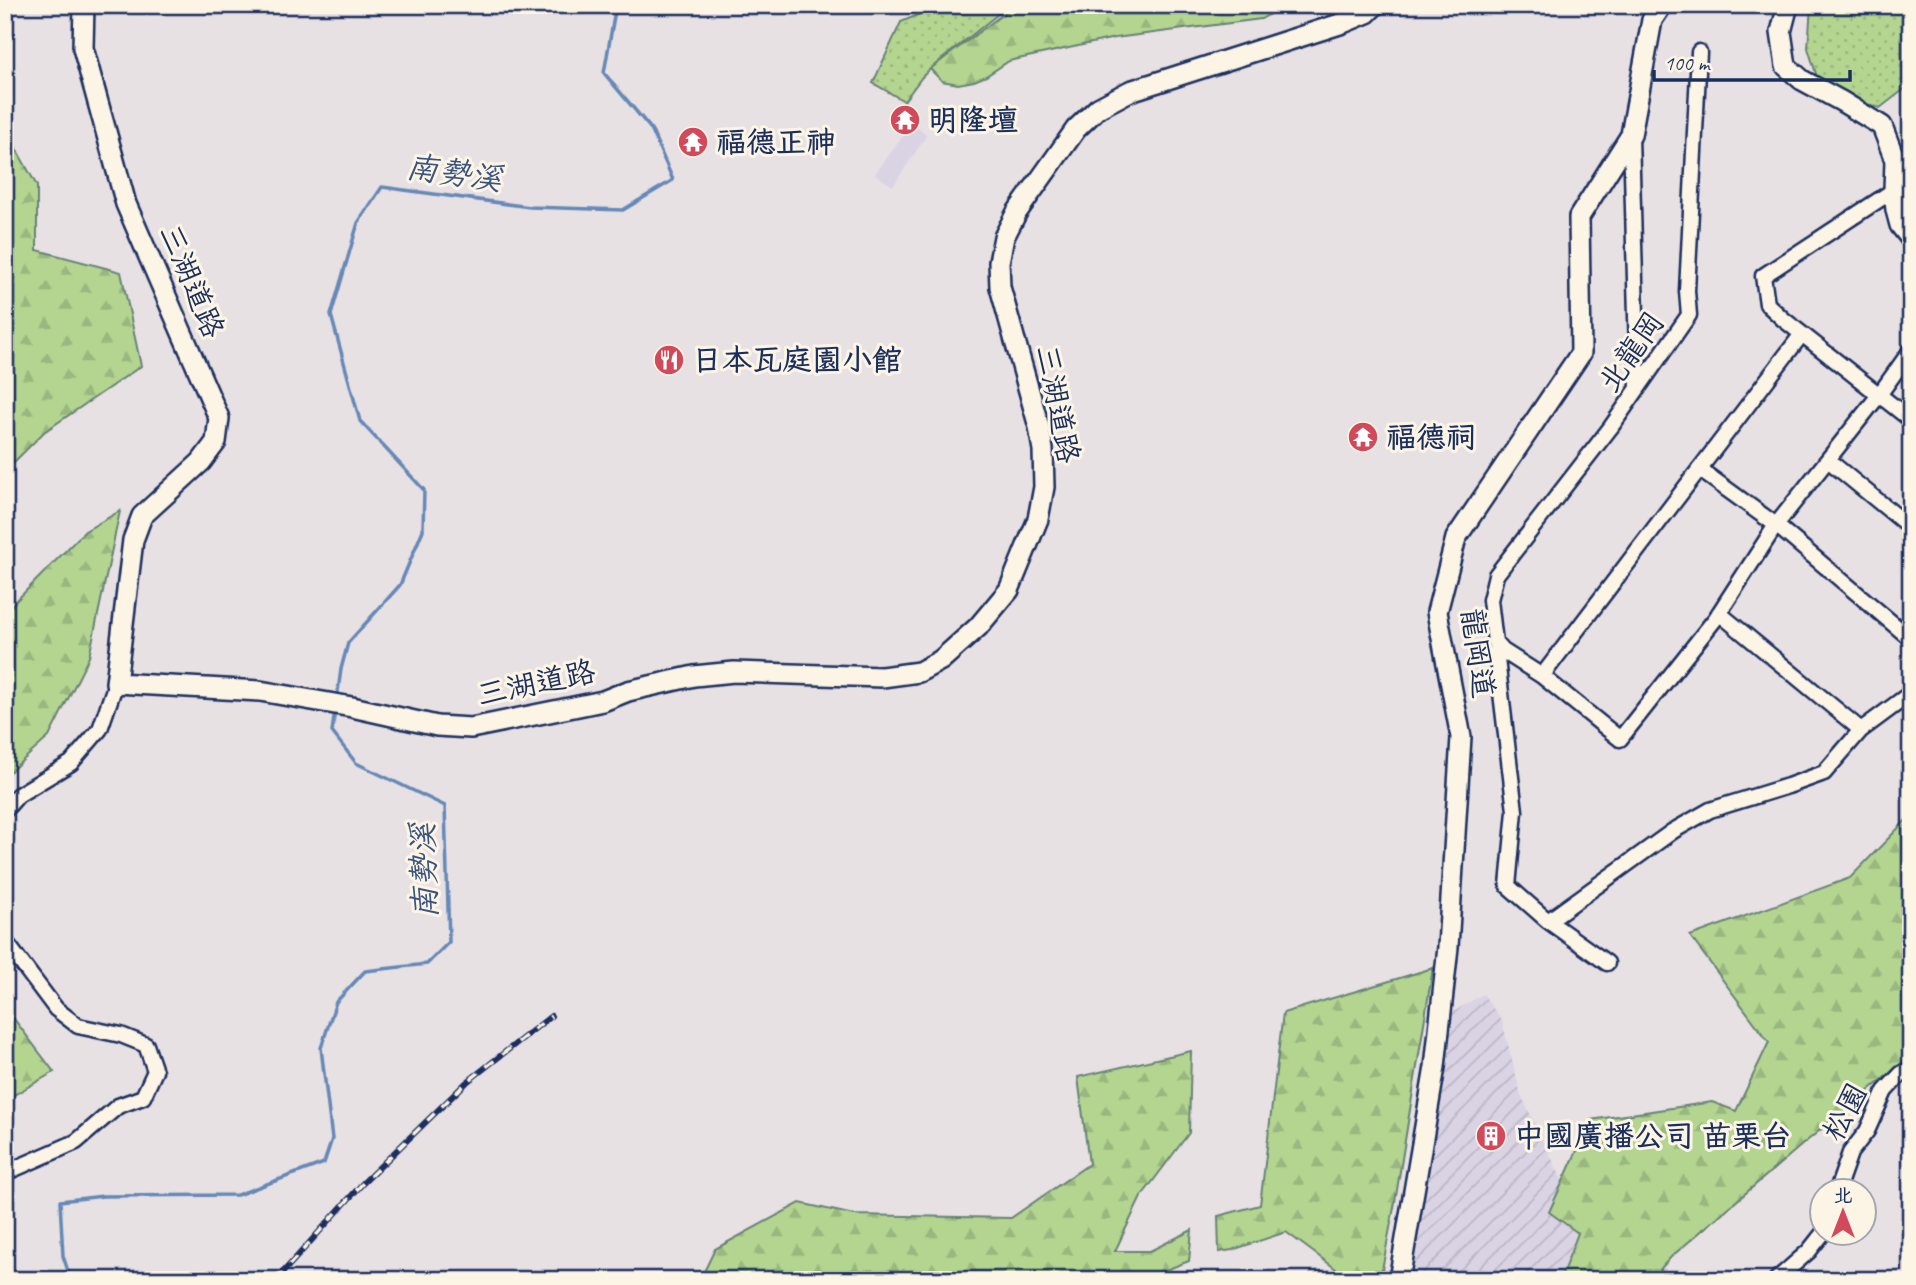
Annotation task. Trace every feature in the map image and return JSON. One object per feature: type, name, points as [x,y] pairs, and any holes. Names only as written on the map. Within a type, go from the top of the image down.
[{"type":"street","name":"三湖道路","points":[[84,5],[83,48],[126,204],[219,418],[216,442],[201,462],[142,516],[133,540],[116,683],[260,691],[437,726],[471,728],[603,701],[628,691],[694,676],[734,672],[882,677],[919,672],[941,660],[978,627],[1009,590],[1038,519],[1044,487],[1039,427],[1000,287],[999,262],[1004,237],[1017,212],[1076,129],[1098,108],[1129,91],[1343,23],[1367,13],[1375,5]]},
{"type":"street","name":"龍岡道","points":[[1399,1280],[1436,1068],[1448,947],[1461,737],[1437,612],[1456,538],[1581,353],[1579,218],[1631,135],[1652,20],[1662,5]]},
{"type":"street","points":[[1788,5],[1781,32],[1786,66],[1802,80],[1882,126],[1895,160],[1894,190],[1900,225],[1911,239]]},
{"type":"street","name":"北龍岡","points":[[1607,963],[1548,921],[1507,886],[1515,811],[1490,600],[1496,575],[1611,427],[1689,315],[1687,291],[1699,52]]},
{"type":"street","points":[[1631,135],[1638,388]]},
{"type":"street","points":[[1894,190],[1763,275],[1767,304],[1783,320],[1911,420]]},
{"type":"street","points":[[1542,676],[1802,334]]},
{"type":"street","points":[[1494,641],[1503,651],[1542,676],[1620,740],[1718,613],[1776,525],[1911,350]]},
{"type":"street","points":[[1828,460],[1911,528]]},
{"type":"street","points":[[1699,469],[1776,525],[1911,639]]},
{"type":"street","points":[[1718,613],[1861,730]]},
{"type":"street","points":[[5,810],[18,795],[71,763],[100,729],[116,683]]},
{"type":"street","points":[[1548,921],[1673,831],[1710,810],[1824,773],[1861,730],[1911,693]]},
{"type":"street","points":[[5,941],[56,1009],[78,1026],[121,1035],[146,1045],[155,1071],[143,1097],[118,1106],[76,1142],[5,1173]]},
{"type":"street","name":"松園","points":[[1842,1176],[1850,1153],[1867,1131],[1885,1091],[1901,1074],[1911,1068]]},
{"type":"street","points":[[1776,1280],[1813,1246]]},
{"type":"shaded area","points":[[912,124],[927,135],[893,186],[875,174]]},
{"type":"shaded area","points":[[1483,994],[1502,1021],[1521,1095],[1563,1182],[1550,1212],[1579,1233],[1560,1280],[1407,1280],[1453,1012]]},
{"type":"green space","points":[[941,5],[1009,5],[930,69],[904,101],[873,83],[901,22]]},
{"type":"green space","points":[[1015,5],[1286,5],[1261,19],[1115,38],[1009,61],[986,76],[958,84],[942,81],[930,69]]},
{"type":"green space","points":[[1811,5],[1911,5],[1911,84],[1880,108],[1821,90],[1808,48]]},
{"type":"green space","points":[[5,129],[37,186],[37,250],[121,272],[141,366],[44,432],[5,471]]},
{"type":"green space","points":[[120,511],[89,657],[49,737],[5,776],[5,612],[85,531]]},
{"type":"green space","points":[[1911,815],[1911,926],[1908,928],[1911,930],[1911,1056],[1671,1257],[1651,1280],[1560,1280],[1578,1233],[1549,1212],[1591,1120],[1712,1102],[1736,1111],[1769,1042],[1690,936],[1850,878]]},
{"type":"green space","points":[[1433,968],[1380,1280],[1351,1280],[1286,1232],[1219,1252],[1218,1216],[1260,1205],[1283,1013]]},
{"type":"green space","points":[[5,1018],[14,1019],[54,1072],[5,1100]]},
{"type":"green space","points":[[1191,1051],[1189,1133],[1141,1197],[1115,1251],[1150,1251],[1192,1230],[1189,1261],[1140,1280],[700,1280],[715,1249],[800,1203],[854,1215],[1011,1218],[1089,1164],[1078,1077]]},
{"type":"waterway","name":"南勢溪","points":[[337,699],[348,643],[400,585],[423,530],[424,490],[360,421],[331,315],[358,223],[382,187],[530,207],[623,210],[673,180],[651,129],[604,73],[616,5]]},
{"type":"waterway","name":"南勢溪","points":[[71,1280],[63,1256],[60,1201],[103,1196],[237,1195],[324,1163],[332,1139],[321,1048],[336,1002],[365,971],[427,964],[449,942],[445,806],[356,763],[332,732],[335,710]]},
{"type":"railway","points":[[276,1280],[363,1183],[467,1082],[551,1016]]},
{"type":"place","name":"明隆壇","points":[[905,120]]},
{"type":"place","name":"福德正神","points":[[693,142]]},
{"type":"place","name":"日本瓦庭園小館","points":[[669,360]]},
{"type":"place","name":"福德祠","points":[[1363,437]]},
{"type":"place","name":"中國廣播公司 苗栗台","points":[[1491,1136]]}]
